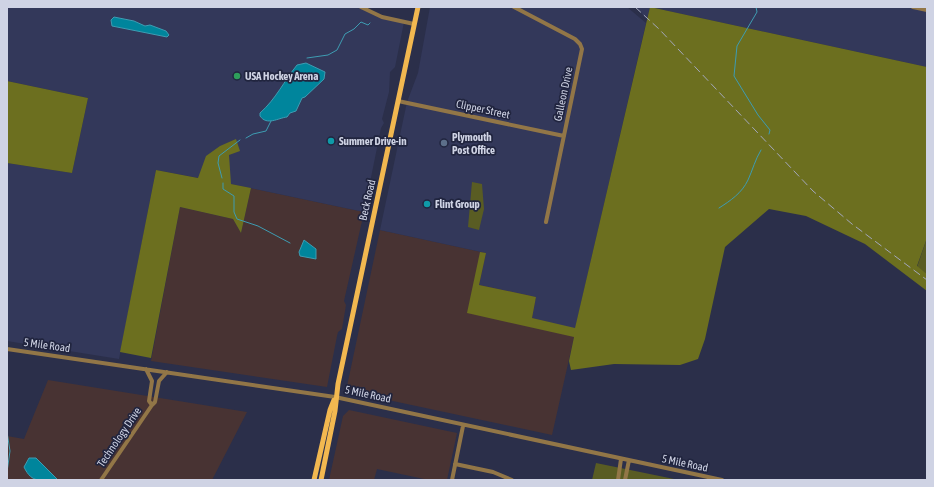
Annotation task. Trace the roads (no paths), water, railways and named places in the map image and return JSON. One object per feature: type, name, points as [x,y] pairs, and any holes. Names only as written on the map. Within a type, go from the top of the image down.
[{"type":"main road","name":"Beck Road","points":[[314,480],[330,410],[335,397],[418,7]]},
{"type":"main road","name":"Beck Road","points":[[321,480],[335,411],[335,397]]},
{"type":"street","points":[[361,7],[382,17],[414,24]]},
{"type":"street","name":"Galleon Drive","points":[[514,7],[575,39],[581,46],[582,52],[546,222]]},
{"type":"street","points":[[913,7],[927,10]]},
{"type":"street","name":"Clipper Street","points":[[398,100],[564,136]]},
{"type":"street","name":"5 Mile Road","points":[[7,348],[335,397],[463,426],[722,480]]},
{"type":"street","name":"Technology Drive","points":[[146,369],[152,381],[149,401],[152,404]]},
{"type":"street","name":"Technology Drive","points":[[101,480],[152,404],[155,402],[159,382],[167,372]]},
{"type":"street","points":[[452,480],[463,426]]},
{"type":"street","points":[[618,480],[621,459]]},
{"type":"street","points":[[625,480],[630,460]]},
{"type":"street","points":[[455,464],[493,472],[512,480]]},
{"type":"waterway","points":[[756,7],[757,12],[737,46],[734,76],[758,115],[770,130],[769,134]]},
{"type":"waterway","points":[[307,58],[328,55],[337,50],[345,34],[354,29],[361,22],[368,25],[370,23]]},
{"type":"waterway","points":[[246,138],[253,134],[266,131],[271,121]]},
{"type":"waterway","points":[[222,178],[218,163],[219,156],[240,140]]},
{"type":"waterway","points":[[719,208],[739,193],[745,185],[761,150]]},
{"type":"waterway","points":[[223,183],[223,189],[234,196],[234,212],[237,219],[258,226],[290,243]]},
{"type":"waterway","points":[[7,432],[10,451],[7,472]]},
{"type":"railway","points":[[635,7],[659,29],[813,191],[852,224],[927,280]]},
{"type":"place","name":"USA Hockey Arena","points":[[237,76]]},
{"type":"place","name":"Summer Drive-in","points":[[331,141]]},
{"type":"place","name":"Plymouth Post Office","points":[[444,143]]},
{"type":"place","name":"Flint Group","points":[[427,204]]}]
